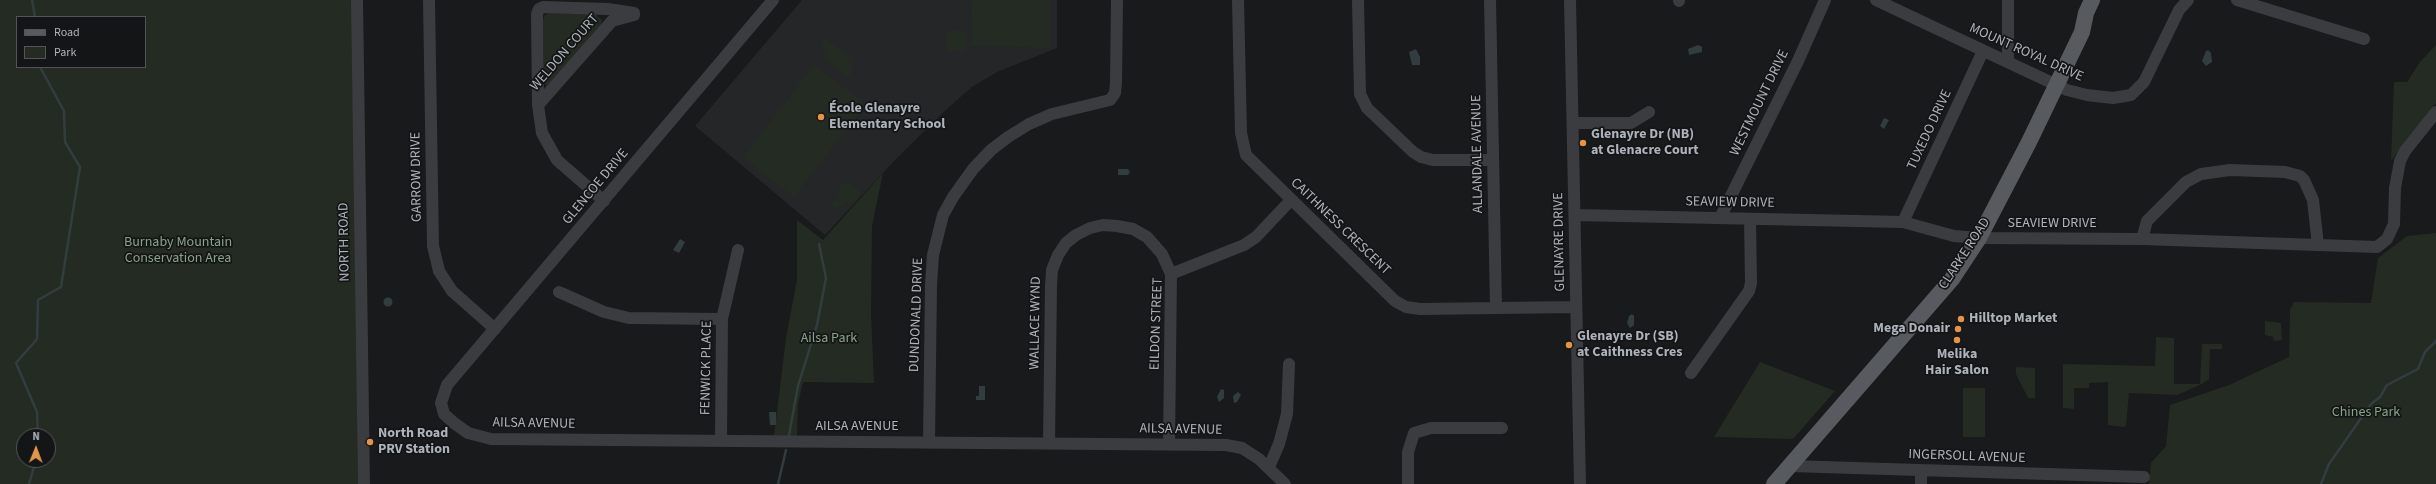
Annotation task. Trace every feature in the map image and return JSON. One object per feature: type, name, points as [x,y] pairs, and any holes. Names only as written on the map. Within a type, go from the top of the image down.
[{"type":"main road","name":"CLARKE ROAD","points":[[1774,484],[1952,279],[1979,238],[2057,85],[2082,32],[2086,13],[2092,0]]},
{"type":"main road","name":"CLARKE ROAD","points":[[2082,32],[2096,17],[2104,0]]},
{"type":"street","name":"NORTH ROAD","points":[[357,0],[364,484]]},
{"type":"street","name":"GARROW DRIVE","points":[[429,0],[433,246],[439,271],[452,291],[495,329]]},
{"type":"street","name":"GLENCOE DRIVE","points":[[442,394],[447,385],[773,0]]},
{"type":"street","name":"DUNDONALD DRIVE","points":[[929,442],[931,285],[933,256],[943,215],[953,197],[973,168],[991,150],[1008,137],[1029,124],[1052,114],[1110,100],[1114,93],[1116,82],[1117,0]]},
{"type":"street","name":"CAITHNESS CRESCENT","points":[[1238,0],[1242,144],[1249,159],[1395,301],[1406,308],[1576,307]]},
{"type":"street","points":[[1358,0],[1360,94],[1367,108],[1412,152],[1427,160],[1493,160]]},
{"type":"street","name":"ALLANDALE AVENUE","points":[[1490,0],[1496,307]]},
{"type":"street","name":"GLENAYRE DRIVE","points":[[1570,0],[1580,484]]},
{"type":"street","name":"WESTMOUNT DRIVE","points":[[1720,218],[1798,61],[1825,0]]},
{"type":"street","name":"MOUNT ROYAL DRIVE","points":[[1876,0],[2057,85],[2087,95],[2113,98],[2131,95],[2144,82],[2179,10],[2188,0]]},
{"type":"street","points":[[2008,0],[2008,62]]},
{"type":"street","points":[[2237,0],[2364,39]]},
{"type":"street","name":"WELDON COURT","points":[[538,105],[612,21],[634,15],[634,13],[608,9],[543,7],[539,9],[538,105],[542,133],[554,156],[604,201]]},
{"type":"street","name":"TUXEDO DRIVE","points":[[1903,222],[1984,51]]},
{"type":"street","points":[[1573,123],[1632,123],[1649,112]]},
{"type":"street","name":"SEAVIEW DRIVE","points":[[1575,215],[1903,222],[1954,236],[1979,238],[2142,239],[2370,247],[2384,243],[2394,224],[2395,188],[2400,161],[2436,112]]},
{"type":"street","points":[[2142,239],[2147,221],[2186,182],[2209,172],[2238,170],[2286,172],[2300,176],[2304,180],[2313,200],[2318,245]]},
{"type":"street","name":"EILDON STREET","points":[[1169,445],[1171,274],[1244,245],[1256,236],[1290,200]]},
{"type":"street","points":[[1691,373],[1750,291],[1750,219]]},
{"type":"street","name":"WALLACE WYND","points":[[1049,443],[1051,286],[1052,270],[1058,255],[1066,244],[1090,228],[1103,225],[1117,226],[1133,229],[1148,238],[1162,254],[1171,274]]},
{"type":"street","name":"FENWICK PLACE","points":[[721,441],[722,319],[738,250]]},
{"type":"street","points":[[558,292],[604,312],[629,318],[722,319]]},
{"type":"street","points":[[1269,467],[1279,444],[1287,414],[1289,364]]},
{"type":"street","name":"AILSA AVENUE","points":[[442,394],[441,403],[444,414],[468,433],[479,437],[1231,446],[1242,448],[1269,467],[1285,484]]},
{"type":"street","points":[[1408,484],[1408,452],[1414,433],[1432,428],[1502,428]]},
{"type":"street","name":"INGERSOLL AVENUE","points":[[1790,466],[2144,477]]},
{"type":"street","points":[[1921,471],[1921,484]]},
{"type":"shaded area","name":"École Glenayre Elementary School","points":[[802,0],[1057,0],[1057,48],[997,72],[972,87],[949,107],[895,160],[825,235],[695,126]]},
{"type":"shaded area","points":[[1698,45],[1702,47],[1702,52],[1689,55],[1688,49]]},
{"type":"shaded area","points":[[1416,49],[1420,57],[1420,65],[1412,65],[1409,52]]},
{"type":"shaded area","points":[[2208,50],[2211,53],[2212,62],[2206,66],[2202,61],[2206,51]]},
{"type":"shaded area","points":[[1884,118],[1889,120],[1884,129],[1880,126]]},
{"type":"shaded area","points":[[1118,169],[1128,169],[1130,172],[1128,175],[1118,175]]},
{"type":"shaded area","points":[[680,239],[685,242],[679,253],[673,250]]},
{"type":"shaded area","points":[[388,297],[393,302],[388,307],[383,302]]},
{"type":"shaded area","points":[[1632,314],[1634,316],[1634,325],[1630,328],[1627,323],[1629,316]]},
{"type":"shaded area","points":[[979,386],[985,386],[985,400],[976,400],[976,396],[979,396]]},
{"type":"shaded area","points":[[1221,389],[1224,390],[1224,398],[1219,402],[1217,397]]},
{"type":"shaded area","points":[[1238,392],[1241,395],[1237,402],[1234,403],[1233,396]]},
{"type":"shaded area","points":[[769,412],[776,412],[776,425],[770,425]]},
{"type":"green space","name":"Burnaby Mountain Conservation Area","points":[[0,0],[354,0],[358,484],[0,484]]},
{"type":"green space","points":[[972,0],[1050,0],[1050,48],[971,46]]},
{"type":"green space","points":[[550,13],[595,14],[602,20],[600,30],[551,86],[546,86],[544,81],[543,20],[545,15]]},
{"type":"green space","points":[[947,31],[966,31],[966,51],[947,51]]},
{"type":"green space","points":[[825,38],[853,60],[850,67],[854,71],[847,77],[825,59],[824,47],[820,44]]},
{"type":"green space","points":[[2436,45],[2436,103],[2391,161],[2394,82],[2407,82],[2420,62]]},
{"type":"green space","points":[[814,65],[866,104],[794,197],[743,158]]},
{"type":"green space","name":"Ailsa Park","points":[[883,173],[872,226],[871,314],[874,383],[803,382],[798,404],[797,436],[774,436],[786,338],[797,280],[797,220],[823,240]]},
{"type":"green space","points":[[848,181],[861,192],[857,200],[834,209],[831,203],[839,198],[840,185]]},
{"type":"green space","name":"Chines Park","points":[[2436,233],[2436,484],[2149,484],[2151,463],[2166,446],[2170,405],[2229,385],[2289,357],[2290,310],[2294,302],[2371,303],[2378,258],[2407,236]]},
{"type":"green space","points":[[2265,321],[2281,323],[2282,340],[2274,341],[2273,337],[2265,335]]},
{"type":"green space","points":[[2156,337],[2174,338],[2174,384],[2200,384],[2202,344],[2222,344],[2222,349],[2210,349],[2209,379],[2202,384],[2177,395],[2129,393],[2126,425],[2124,427],[2108,425],[2108,382],[2089,383],[2089,388],[2074,388],[2074,409],[2063,408],[2063,364],[2155,366]]},
{"type":"green space","points":[[1760,362],[1835,391],[1793,439],[1714,437]]},
{"type":"green space","points":[[2016,367],[2035,368],[2035,398],[2028,398],[2016,374]]},
{"type":"green space","points":[[1963,388],[1985,388],[1985,437],[1963,437]]},
{"type":"waterway","points":[[32,0],[35,16]]},
{"type":"waterway","points":[[38,428],[37,412],[16,363],[37,339],[38,300],[61,287],[80,167],[65,142],[64,111],[41,68]]},
{"type":"waterway","points":[[789,435],[798,386],[817,325],[826,278],[819,244]]},
{"type":"waterway","points":[[2321,484],[2329,464],[2371,404],[2380,397],[2387,385],[2418,369],[2425,352],[2436,341]]},
{"type":"waterway","points":[[778,484],[786,450]]},
{"type":"waterway","points":[[29,484],[34,468]]},
{"type":"place","name":"École Glenayre Elementary School","points":[[821,117]]},
{"type":"place","name":"Glenayre Dr (NB) at Glenacre Court","points":[[1583,143]]},
{"type":"place","name":"Hilltop Market","points":[[1961,319]]},
{"type":"place","name":"Mega Donair","points":[[1958,329]]},
{"type":"place","name":"Melika Hair Salon","points":[[1957,340]]},
{"type":"place","name":"Glenayre Dr (SB) at Caithness Cres","points":[[1569,345]]},
{"type":"place","name":"North Road PRV Station","points":[[370,442]]}]
